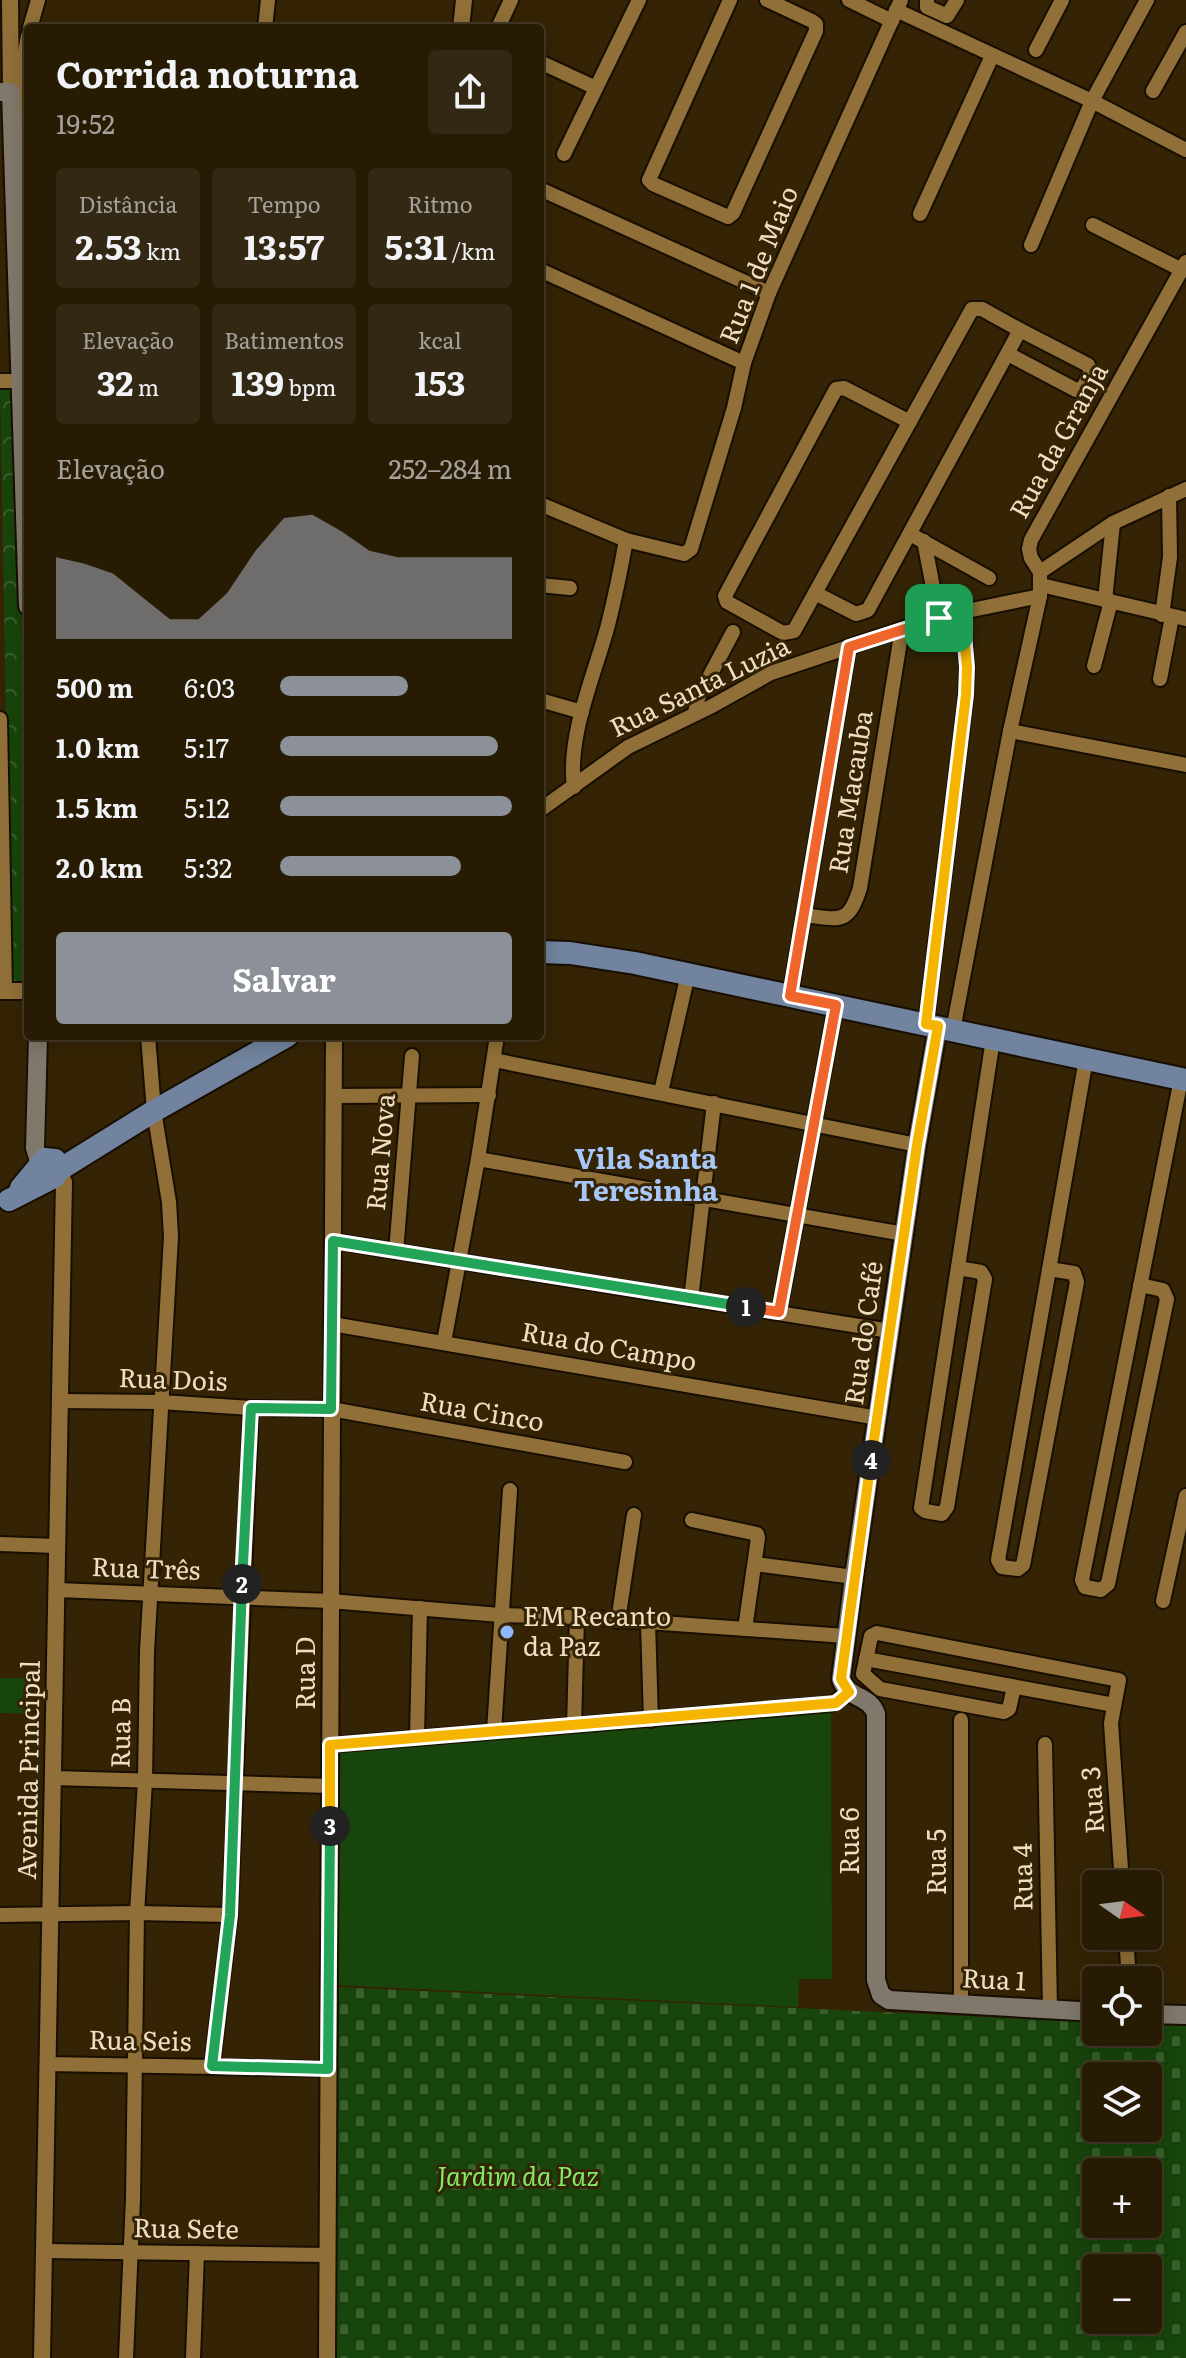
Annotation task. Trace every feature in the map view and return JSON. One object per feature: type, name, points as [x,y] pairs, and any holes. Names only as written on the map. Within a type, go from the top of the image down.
[{"type":"main road","points":[[6,92],[17,182],[24,338],[21,381],[24,477]]},
{"type":"main road","points":[[544,952],[592,955],[688,974],[1183,1080]]},
{"type":"main road","name":"Rua do Café","points":[[849,1692],[841,1679],[846,1636],[917,1145],[939,1027]]},
{"type":"main road","points":[[38,1040],[38,1089],[49,1169]]},
{"type":"main road","points":[[4,1203],[49,1169],[125,1130],[280,1040]]},
{"type":"main road","name":"Rua 6","points":[[849,1692],[871,1702],[876,1714],[876,1980],[881,1995],[889,2000]]},
{"type":"main road","name":"Rua 1","points":[[889,2000],[1082,2011]]},
{"type":"main road","points":[[1162,2014],[1186,2015]]},
{"type":"street","points":[[6,92],[10,0]]},
{"type":"street","points":[[31,24],[38,0]]},
{"type":"street","points":[[265,24],[268,0]]},
{"type":"street","points":[[461,24],[464,0]]},
{"type":"street","points":[[500,24],[511,0]]},
{"type":"street","points":[[564,154],[639,0]]},
{"type":"street","points":[[730,0],[649,180],[728,217],[733,213],[816,31],[816,24],[812,21],[767,0]]},
{"type":"street","points":[[849,0],[896,10],[1184,145]]},
{"type":"street","points":[[927,0],[927,7],[947,16],[957,0]]},
{"type":"street","points":[[1036,50],[1062,0]]},
{"type":"street","points":[[1031,245],[1092,101],[1147,0]]},
{"type":"street","name":"Rua 1 de Maio","points":[[626,540],[684,554],[691,549],[734,408],[744,363],[769,293],[896,10]]},
{"type":"street","points":[[1153,91],[1186,32]]},
{"type":"street","points":[[920,214],[992,56]]},
{"type":"street","points":[[17,182],[24,58]]},
{"type":"street","points":[[544,64],[596,88]]},
{"type":"street","points":[[544,191],[769,293]]},
{"type":"street","points":[[1093,225],[1184,266]]},
{"type":"street","name":"Rua da Granja","points":[[939,1027],[1010,731],[1040,584],[1029,549],[1031,540],[1184,266]]},
{"type":"street","points":[[544,272],[744,363]]},
{"type":"street","points":[[910,422],[844,388],[836,389],[725,599],[772,627],[789,634],[794,631],[910,422],[972,309],[982,309],[1088,365],[1091,372],[1083,388],[1076,390],[1008,354]]},
{"type":"street","points":[[815,593],[856,614],[868,610],[917,538],[1020,330]]},
{"type":"street","points":[[0,381],[21,381]]},
{"type":"street","points":[[1040,584],[1113,523],[1186,489]]},
{"type":"street","points":[[1160,679],[1173,617],[1169,496]]},
{"type":"street","points":[[544,506],[626,540]]},
{"type":"street","points":[[1094,666],[1108,600],[1113,523]]},
{"type":"street","points":[[917,538],[989,578]]},
{"type":"street","points":[[917,538],[939,618]]},
{"type":"street","name":"Rua Santa Luzia","points":[[574,787],[573,765],[582,712],[610,615],[626,540]]},
{"type":"street","points":[[1040,584],[1173,617]]},
{"type":"street","name":"Rua Santa Luzia","points":[[544,807],[628,747],[771,673],[1040,584]]},
{"type":"street","points":[[544,585],[570,588]]},
{"type":"street","points":[[939,1027],[966,695],[962,612]]},
{"type":"street","name":"Rua Macauba","points":[[803,915],[848,917],[860,888],[902,629]]},
{"type":"street","points":[[695,713],[698,698],[733,632]]},
{"type":"street","points":[[790,996],[849,647]]},
{"type":"street","points":[[544,701],[582,712]]},
{"type":"street","points":[[0,719],[3,991],[24,991]]},
{"type":"street","points":[[1010,731],[1186,765]]},
{"type":"street","points":[[661,1092],[688,974]]},
{"type":"street","points":[[779,1312],[836,1005]]},
{"type":"street","points":[[958,1268],[981,1272],[985,1279],[947,1507],[942,1514],[921,1508],[993,1039]]},
{"type":"street","name":"Rua B","points":[[126,2358],[137,2064],[137,1913],[145,1781],[150,1594],[171,1237],[169,1202],[154,1111],[148,1040]]},
{"type":"street","name":"Rua D","points":[[327,2358],[334,1040]]},
{"type":"street","points":[[444,1342],[496,1040]]},
{"type":"street","name":"Rua Nova","points":[[396,1252],[412,1056]]},
{"type":"street","points":[[1049,1269],[1074,1273],[1077,1282],[1023,1565],[1018,1569],[1002,1567],[998,1560],[1049,1269],[1086,1059]]},
{"type":"street","points":[[494,1060],[917,1145]]},
{"type":"street","points":[[1140,1285],[1163,1290],[1167,1299],[1108,1584],[1101,1590],[1085,1587],[1082,1580],[1140,1285],[1183,1080]]},
{"type":"street","points":[[333,1096],[489,1095]]},
{"type":"street","points":[[691,1299],[714,1103]]},
{"type":"street","points":[[478,1159],[904,1234]]},
{"type":"street","name":"Avenida Principal","points":[[42,2358],[60,1401],[49,1169]]},
{"type":"street","points":[[333,1241],[890,1331]]},
{"type":"street","name":"Rua do Campo","points":[[332,1324],[878,1418]]},
{"type":"street","name":"Rua Dois","points":[[60,1401],[331,1409]]},
{"type":"street","points":[[212,2066],[230,1915],[251,1408]]},
{"type":"street","name":"Rua Cinco","points":[[331,1409],[625,1462]]},
{"type":"street","points":[[494,1731],[510,1490]]},
{"type":"street","points":[[1163,1601],[1186,1496]]},
{"type":"street","points":[[618,1621],[634,1515]]},
{"type":"street","points":[[692,1520],[757,1534],[745,1629]]},
{"type":"street","points":[[0,1544],[57,1546]]},
{"type":"street","points":[[755,1564],[854,1577]]},
{"type":"street","name":"Rua Três","points":[[57,1590],[330,1601]]},
{"type":"street","points":[[330,1601],[500,1615],[577,1617],[846,1636]]},
{"type":"street","points":[[417,1737],[420,1608]]},
{"type":"street","points":[[574,1725],[577,1617]]},
{"type":"street","points":[[648,1623],[651,1720]]},
{"type":"street","name":"Rua 3","points":[[866,1659],[871,1636],[877,1633],[1116,1678],[1119,1683],[1113,1709],[1121,1870]]},
{"type":"street","points":[[1014,1687],[1009,1709],[1004,1712],[911,1695],[876,1687],[864,1678],[866,1659],[1014,1687],[1113,1709]]},
{"type":"street","points":[[330,1745],[831,1704],[849,1692]]},
{"type":"street","name":"Rua 5","points":[[961,1720],[961,2004]]},
{"type":"street","name":"Rua 4","points":[[1045,1744],[1050,2009]]},
{"type":"street","points":[[53,1778],[330,1786]]},
{"type":"street","points":[[0,1915],[230,1915]]},
{"type":"street","name":"Rua Seis","points":[[48,2064],[328,2069]]},
{"type":"street","name":"Rua Sete","points":[[44,2251],[328,2255]]},
{"type":"street","points":[[193,2358],[197,2253]]},
{"type":"green space","points":[[0,388],[14,388],[24,703],[24,982],[11,982]]},
{"type":"green space","points":[[0,1678],[31,1678],[30,1714],[0,1713]]},
{"type":"green space","points":[[831,1709],[832,1979],[799,1979],[798,2007],[335,1985],[335,1748]]},
{"type":"green space","name":"Jardim da Paz","points":[[336,1987],[1082,2021],[1082,2046],[1162,2046],[1162,2025],[1186,2026],[1186,2358],[336,2358]]},
{"type":"place","name":"EM Recanto da Paz","points":[[507,1632]]},
{"type":"district","name":"Vila Santa Teresinha","points":[[646,1175]]},
{"type":"route","points":[[962,612],[966,695],[926,1024],[938,1026],[917,1145],[846,1636],[841,1679],[849,1692],[831,1704],[330,1745],[328,2069],[212,2066],[230,1915],[251,1408],[331,1409],[333,1241],[779,1312],[836,1005],[790,996],[849,647],[939,618],[962,612]]}]
